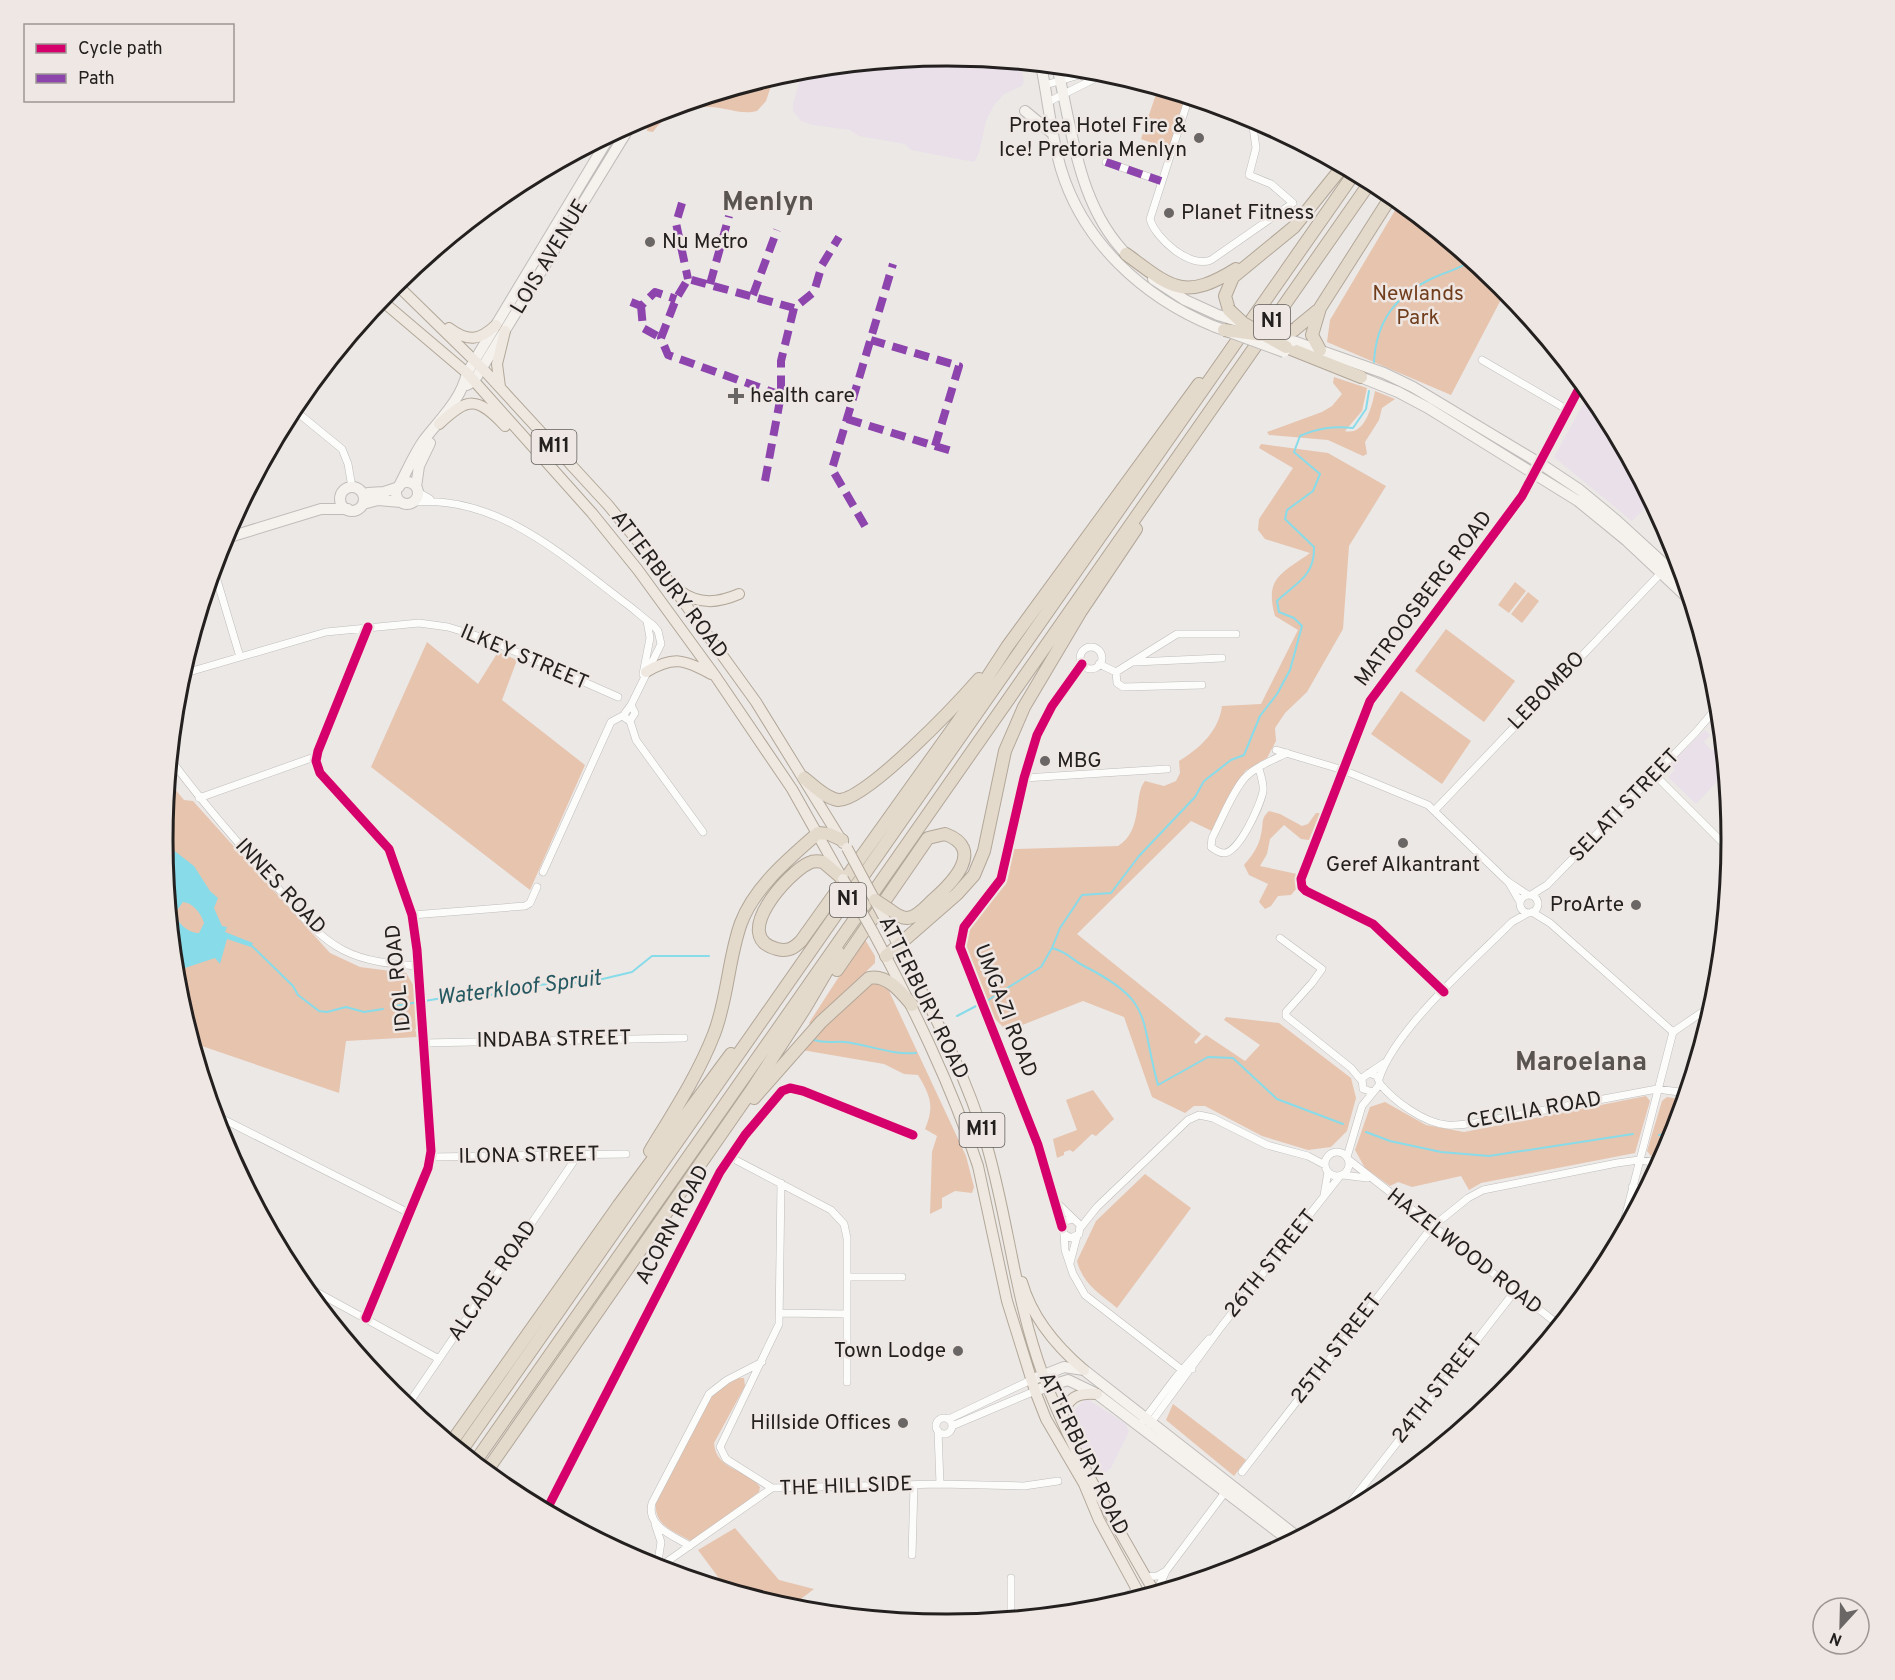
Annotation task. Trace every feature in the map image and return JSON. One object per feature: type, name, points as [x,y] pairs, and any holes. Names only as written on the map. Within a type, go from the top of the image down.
[{"type":"highway","points":[[1338,172],[1307,214],[1229,282],[1224,312],[1361,377]]},
{"type":"highway","name":"N1","points":[[465,1445],[1350,179]]},
{"type":"highway","name":"N1","points":[[479,1456],[1366,189]]},
{"type":"highway","points":[[1290,342],[1320,308],[1387,203]]},
{"type":"highway","points":[[1126,254],[1164,281],[1187,288],[1209,285],[1268,249]]},
{"type":"highway","points":[[1320,308],[1312,335],[1320,350]]},
{"type":"highway","points":[[1218,328],[1269,335],[1290,342]]},
{"type":"highway","points":[[843,879],[831,863],[817,861],[807,864],[765,908],[758,926],[758,933],[765,943],[783,951],[795,947],[801,941],[964,713],[1007,647],[1173,417],[1208,373],[1233,348]]},
{"type":"highway","points":[[886,956],[957,894],[974,874],[984,851],[1005,751],[1024,707],[1081,611],[1150,508],[1173,462]]},
{"type":"highway","points":[[804,778],[833,798],[843,799],[856,795],[938,722],[1007,647]]},
{"type":"highway","points":[[619,1205],[711,1041],[718,1020],[735,943],[749,907],[770,879],[818,833],[834,835],[844,844]]},
{"type":"highway","points":[[759,1078],[799,1027],[920,847],[928,838],[939,833],[959,842],[963,851],[963,863],[957,877],[910,918],[891,910],[875,900]]},
{"type":"highway","points":[[491,1465],[759,1078],[820,984],[851,924]]},
{"type":"highway","points":[[455,1437],[619,1205],[729,1057],[802,965]]},
{"type":"highway","points":[[701,1161],[715,1148],[757,1094],[804,1041],[862,983],[869,978],[880,978],[900,991],[912,1005]]},
{"type":"main road","points":[[1042,72],[1053,134],[1068,187],[1084,220],[1104,249],[1122,268],[1162,299],[1218,328],[1320,350],[1384,373],[1413,387],[1538,469],[1601,519],[1680,591]]},
{"type":"main road","points":[[1060,75],[1077,160],[1092,202],[1108,232],[1126,254],[1164,287],[1185,300],[1224,312]]},
{"type":"main road","points":[[1025,111],[1053,134]]},
{"type":"main road","name":"LOIS AVENUE","points":[[555,238],[622,138]]},
{"type":"main road","name":"LOIS AVENUE","points":[[399,487],[417,450],[436,428],[501,328],[555,238],[604,146]]},
{"type":"main road","name":"ATTERBURY ROAD","points":[[403,290],[501,389],[608,505],[675,587],[756,702],[844,844],[889,927],[969,1094],[988,1147],[1019,1302],[1045,1380],[1062,1418],[1152,1587]]},
{"type":"main road","name":"ATTERBURY ROAD","points":[[388,306],[468,380],[571,490],[638,570],[716,677],[818,833],[831,863]]},
{"type":"main road","points":[[426,312],[457,334],[469,339],[480,339],[501,328]]},
{"type":"main road","points":[[501,328],[497,364],[501,389]]},
{"type":"main road","points":[[1361,377],[1428,408],[1580,490],[1673,572]]},
{"type":"main road","points":[[436,428],[461,405],[483,405],[553,477],[571,490]]},
{"type":"main road","name":"LOIS AVENUE","points":[[416,494],[419,466],[436,428]]},
{"type":"main road","points":[[237,534],[321,509],[355,510],[363,504],[378,500],[407,504],[416,494],[406,483],[376,494],[357,489],[345,490],[341,496],[321,509]]},
{"type":"main road","points":[[399,487],[397,496],[401,502]]},
{"type":"main road","points":[[357,489],[363,504]]},
{"type":"main road","points":[[341,496],[342,504],[348,509]]},
{"type":"main road","points":[[675,587],[686,595],[703,602],[719,601],[739,594]]},
{"type":"main road","points":[[646,672],[664,663],[677,661],[698,667],[716,677]]},
{"type":"main road","name":"ATTERBURY ROAD","points":[[843,879],[912,1005],[960,1116],[978,1166],[1007,1301],[1033,1386],[1046,1419],[1084,1484],[1099,1520],[1137,1590]]},
{"type":"main road","points":[[1003,1219],[1027,1301],[1050,1335],[1084,1370],[1146,1424],[1284,1537]]},
{"type":"main road","points":[[1033,1386],[1064,1367],[1084,1370]]},
{"type":"main road","points":[[1045,1380],[1073,1381],[1146,1424],[1292,1533]]},
{"type":"main road","points":[[1062,1418],[1071,1398],[1081,1394],[1097,1394]]},
{"type":"street","points":[[1045,85],[1074,77]]},
{"type":"street","points":[[1048,102],[1093,80]]},
{"type":"street","points":[[1187,104],[1150,219],[1152,227],[1159,236],[1198,262],[1211,260],[1293,203],[1271,184],[1249,175],[1256,148],[1256,130]]},
{"type":"street","points":[[1106,162],[1161,181]]},
{"type":"street","points":[[1482,360],[1568,410]]},
{"type":"street","name":"MATROOSBERG ROAD","points":[[1444,992],[1381,930],[1366,920],[1306,891],[1301,879],[1366,709],[1375,693],[1505,520],[1538,469],[1578,391]]},
{"type":"street","points":[[301,415],[342,449],[357,489]]},
{"type":"street","points":[[416,494],[432,500],[480,510],[527,531],[656,628],[660,640],[659,649],[632,705],[635,713],[627,718],[611,722],[543,872]]},
{"type":"street","name":"LEBOMBO","points":[[1435,810],[1661,573]]},
{"type":"street","points":[[217,584],[240,657]]},
{"type":"street","points":[[640,685],[650,638],[647,621]]},
{"type":"street","name":"ILKEY STREET","points":[[192,671],[322,633],[419,623],[454,628],[487,639],[618,698]]},
{"type":"street","points":[[199,798],[317,756],[368,627]]},
{"type":"street","points":[[1116,672],[1135,662],[1153,646],[1177,634],[1236,634]]},
{"type":"street","points":[[650,638],[656,636],[660,640]]},
{"type":"street","points":[[648,646],[652,650],[659,649]]},
{"type":"street","name":"UMGAZI ROAD","points":[[1100,664],[1101,654],[1091,647],[1081,654],[1085,666],[1046,716],[1036,735],[1001,879],[964,927],[960,940],[961,955],[1038,1145],[1063,1230],[1070,1266],[1085,1295],[1182,1370]]},
{"type":"street","points":[[1135,662],[1222,658]]},
{"type":"street","points":[[1085,666],[1100,664],[1116,672]]},
{"type":"street","points":[[1116,672],[1117,683],[1123,687],[1202,685]]},
{"type":"street","name":"SELATI STREET","points":[[1702,726],[1711,715]]},
{"type":"street","points":[[627,718],[636,740],[703,832]]},
{"type":"street","name":"SELATI STREET","points":[[1534,908],[1547,885],[1712,718]]},
{"type":"street","points":[[1276,750],[1343,770],[1435,810],[1507,881],[1529,895],[1534,908],[1550,923],[1673,1032]]},
{"type":"street","points":[[1258,769],[1264,789],[1255,814],[1240,840],[1229,852],[1223,853],[1215,850],[1211,847],[1212,838],[1244,778],[1258,769],[1287,753]]},
{"type":"street","name":"IDOL ROAD","points":[[317,756],[320,773],[389,849],[412,915],[423,1021],[431,1157],[366,1318]]},
{"type":"street","name":"INNES ROAD","points":[[177,768],[199,798],[296,909],[329,941],[367,960],[418,966]]},
{"type":"street","points":[[1024,778],[1167,770]]},
{"type":"street","points":[[1655,775],[1721,841]]},
{"type":"street","points":[[1507,881],[1520,904],[1534,908]]},
{"type":"street","name":"SELATI STREET","points":[[1520,904],[1529,895],[1547,885]]},
{"type":"street","points":[[412,915],[525,906],[530,903],[537,887]]},
{"type":"street","points":[[1512,922],[1520,904]]},
{"type":"street","points":[[1348,1158],[1362,1106],[1379,1081],[1384,1063],[1409,1028],[1512,922],[1534,908]]},
{"type":"street","points":[[1280,938],[1319,964],[1322,969],[1286,1012],[1286,1016],[1351,1068],[1361,1083],[1362,1106]]},
{"type":"street","points":[[1626,1212],[1673,1032],[1702,1012]]},
{"type":"street","name":"INDABA STREET","points":[[424,1043],[684,1038]]},
{"type":"street","points":[[1361,1083],[1368,1073],[1384,1063]]},
{"type":"street","points":[[1351,1068],[1368,1073],[1379,1081]]},
{"type":"street","name":"CECILIA ROAD","points":[[1379,1081],[1389,1095]]},
{"type":"street","name":"CECILIA ROAD","points":[[1361,1083],[1366,1091],[1389,1095],[1435,1122],[1456,1125],[1658,1089],[1679,1092]]},
{"type":"street","name":"ACORN ROAD","points":[[550,1504],[730,1157],[777,1097],[790,1088],[803,1090],[913,1135]]},
{"type":"street","points":[[1070,1266],[1081,1227],[1097,1208],[1188,1120],[1198,1115],[1213,1118],[1267,1145],[1308,1156],[1332,1154],[1353,1134]]},
{"type":"street","points":[[227,1121],[409,1213]]},
{"type":"street","name":"ILONA STREET","points":[[431,1157],[627,1154]]},
{"type":"street","name":"HAZELWOOD ROAD","points":[[1332,1154],[1348,1158],[1370,1179],[1554,1321]]},
{"type":"street","name":"26TH STREET","points":[[1322,1201],[1332,1154]]},
{"type":"street","name":"ALCADE ROAD","points":[[412,1399],[579,1155]]},
{"type":"street","name":"HAZELWOOD ROAD","points":[[1308,1156],[1341,1176],[1370,1179]]},
{"type":"street","points":[[730,1157],[831,1210],[841,1219],[847,1238],[847,1382]]},
{"type":"street","name":"26TH STREET","points":[[1146,1424],[1182,1382],[1221,1328],[1348,1169],[1348,1158]]},
{"type":"street","name":"25TH STREET","points":[[1242,1472],[1432,1227],[1468,1198],[1483,1190],[1638,1160],[1651,1162]]},
{"type":"street","points":[[772,1488],[726,1459],[720,1447],[726,1430],[776,1336],[781,1313],[781,1183]]},
{"type":"street","points":[[1632,1187],[1639,1188]]},
{"type":"street","name":"UMGAZI ROAD","points":[[1054,1200],[1074,1219]]},
{"type":"street","points":[[1077,1236],[1069,1237],[1063,1230],[1065,1221],[1097,1208]]},
{"type":"street","points":[[1074,1219],[1081,1227]]},
{"type":"street","points":[[847,1277],[902,1277]]},
{"type":"street","name":"24TH STREET","points":[[1354,1498],[1515,1291]]},
{"type":"street","points":[[321,1294],[440,1359]]},
{"type":"street","points":[[781,1313],[847,1314]]},
{"type":"street","name":"26TH STREET","points":[[1146,1424],[1182,1370],[1221,1328]]},
{"type":"street","points":[[659,1558],[661,1542],[651,1515],[652,1503],[705,1400],[720,1385],[762,1362]]},
{"type":"street","points":[[1182,1382],[1182,1370],[1192,1369]]},
{"type":"street","points":[[940,1485],[940,1451],[936,1426],[938,1420],[950,1422],[1033,1386]]},
{"type":"street","points":[[950,1422],[1033,1386]]},
{"type":"street","points":[[940,1451],[950,1422]]},
{"type":"street","points":[[938,1431],[947,1433]]},
{"type":"street","name":"THE HILLSIDE","points":[[668,1561],[772,1488],[914,1485],[1024,1486],[1058,1481]]},
{"type":"street","points":[[912,1555],[914,1485]]},
{"type":"street","points":[[1159,1584],[1166,1571],[1226,1491]]},
{"type":"street","points":[[654,1523],[690,1546]]},
{"type":"street","points":[[1146,1577],[1157,1576],[1166,1571]]},
{"type":"street","points":[[1011,1578],[1011,1611]]},
{"type":"shaded area","points":[[948,66],[998,68],[1022,70],[1024,81],[1022,86],[1004,94],[994,105],[986,121],[979,153],[974,162],[911,150],[905,144],[859,136],[850,130],[813,125],[801,121],[793,111],[800,81],[846,73]]},
{"type":"shaded area","points":[[1585,401],[1618,453],[1646,507],[1632,521],[1554,457]]},
{"type":"shaded area","points":[[1705,730],[1710,735],[1704,742],[1712,751],[1716,747],[1719,779],[1696,804],[1668,777],[1675,770],[1670,765]]},
{"type":"shaded area","points":[[1086,1398],[1126,1424],[1129,1432],[1111,1468],[1099,1478],[1066,1419]]},
{"type":"green space","points":[[771,87],[766,101],[757,111],[745,112],[699,107]]},
{"type":"green space","points":[[1156,94],[1185,104],[1169,149],[1141,139]]},
{"type":"green space","points":[[664,120],[653,132],[647,131],[648,127]]},
{"type":"green space","name":"Newlands Park","points":[[1396,209],[1458,258],[1501,300],[1451,395],[1327,342],[1330,320]]},
{"type":"green space","points":[[1334,377],[1367,388],[1362,411],[1345,431],[1358,429],[1362,424],[1369,412],[1375,391],[1395,399],[1382,408],[1379,420],[1365,442],[1367,454],[1363,456],[1328,440],[1269,435],[1267,432],[1322,412],[1332,406],[1342,394],[1333,383]]},
{"type":"green space","points":[[1261,444],[1328,453],[1386,486],[1349,546],[1343,629],[1307,692],[1285,713],[1275,728],[1276,741],[1267,758],[1245,771],[1214,832],[1191,821],[1077,934],[1201,1034],[1194,1042],[1196,1044],[1206,1035],[1245,1061],[1260,1045],[1224,1020],[1226,1017],[1279,1023],[1351,1078],[1356,1098],[1347,1131],[1331,1147],[1308,1150],[1262,1136],[1205,1106],[1194,1106],[1185,1113],[1152,1097],[1124,1017],[1083,1001],[1007,1031],[989,1013],[964,946],[969,927],[1006,884],[1014,849],[1118,846],[1132,831],[1139,794],[1145,781],[1164,786],[1176,781],[1180,773],[1179,761],[1207,738],[1217,723],[1222,706],[1261,704],[1298,630],[1275,616],[1272,603],[1274,584],[1284,571],[1310,553],[1265,539],[1258,530],[1259,519],[1293,468],[1259,448]]},
{"type":"green space","points":[[1515,582],[1526,591],[1509,613],[1498,605]]},
{"type":"green space","points":[[1528,592],[1539,601],[1522,623],[1511,614]]},
{"type":"green space","points":[[1446,629],[1515,681],[1484,722],[1415,671]]},
{"type":"green space","points":[[427,642],[478,684],[498,652],[517,660],[502,700],[585,765],[530,890],[371,767]]},
{"type":"green space","points":[[1401,691],[1471,741],[1442,784],[1371,734]]},
{"type":"green space","points":[[175,789],[184,800],[193,801],[330,953],[360,967],[406,973],[414,986],[419,1028],[415,1029],[417,1037],[346,1041],[339,1093],[202,1046],[188,991],[180,941],[173,840]]},
{"type":"green space","points":[[1269,811],[1280,814],[1302,826],[1308,824],[1316,813],[1321,813],[1309,840],[1301,839],[1284,825],[1270,839],[1267,854],[1260,866],[1297,874],[1296,889],[1291,895],[1278,896],[1271,906],[1265,909],[1259,902],[1268,884],[1249,875],[1244,865],[1257,847],[1263,819]]},
{"type":"green space","points":[[864,938],[875,956],[875,963],[811,1025],[809,1023]]},
{"type":"green space","points":[[870,982],[880,983],[889,991],[966,1156],[974,1187],[972,1193],[955,1191],[942,1198],[942,1208],[930,1214],[932,1152],[937,1136],[925,1129],[930,1114],[930,1101],[918,1075],[904,1074],[884,1064],[802,1050],[811,1037]]},
{"type":"green space","points":[[1093,1090],[1114,1119],[1096,1136],[1092,1134],[1073,1152],[1070,1150],[1064,1152],[1064,1155],[1057,1158],[1053,1139],[1077,1130],[1066,1100]]},
{"type":"green space","points":[[1646,1096],[1650,1101],[1635,1153],[1481,1183],[1469,1190],[1461,1176],[1412,1187],[1398,1182],[1390,1186],[1365,1168],[1355,1150],[1370,1107],[1385,1102],[1426,1125],[1464,1132]]},
{"type":"green space","points":[[1667,1097],[1677,1099],[1663,1136],[1654,1156],[1651,1156],[1647,1151],[1662,1101]]},
{"type":"green space","points":[[1145,1174],[1191,1208],[1117,1308],[1088,1282],[1077,1261],[1096,1221]]},
{"type":"green space","points":[[735,1378],[744,1378],[745,1386],[714,1443],[720,1459],[754,1481],[760,1487],[759,1492],[691,1541],[661,1522],[656,1509],[656,1501],[714,1392]]},
{"type":"green space","points":[[1173,1404],[1246,1460],[1234,1476],[1166,1420]]},
{"type":"green space","points":[[735,1528],[779,1580],[814,1589],[800,1600],[720,1580],[698,1550]]},
{"type":"water","points":[[173,850],[194,866],[210,891],[218,898],[214,908],[222,926],[227,927],[225,932],[253,943],[251,947],[227,939],[220,964],[215,958],[184,968],[178,920],[195,933],[199,933],[204,923],[199,912],[190,904],[183,902],[177,910]]},
{"type":"waterway","points":[[1374,362],[1379,334],[1390,311],[1399,301],[1420,285],[1465,265]]},
{"type":"waterway","points":[[1052,948],[1060,928],[1082,895],[1111,893],[1139,856],[1195,797],[1204,781],[1231,760],[1244,755],[1260,716],[1277,694],[1290,670],[1302,626],[1294,618],[1279,612],[1277,601],[1308,572],[1314,547],[1285,519],[1287,510],[1313,491],[1320,474],[1294,452],[1300,436],[1307,433],[1326,428],[1353,428],[1366,409],[1369,391]]},
{"type":"waterway","name":"Waterkloof Spruit","points":[[252,946],[293,986],[298,995],[319,1011],[327,1012],[346,1007],[364,1012],[383,1009]]},
{"type":"waterway","points":[[985,1002],[1041,967],[1052,948],[1058,950],[1107,979],[1123,990],[1134,1002],[1145,1027],[1158,1085],[1208,1057],[1233,1058],[1277,1099],[1343,1124]]},
{"type":"waterway","name":"Waterkloof Spruit","points":[[395,1006],[472,993],[496,995],[535,985],[590,982],[632,972],[652,956],[709,956]]},
{"type":"waterway","points":[[957,1016],[980,1004]]},
{"type":"waterway","points":[[812,1039],[824,1042],[854,1043],[897,1053],[916,1053]]},
{"type":"waterway","points":[[1366,1132],[1390,1141],[1441,1152],[1489,1156],[1633,1134]]},
{"type":"waterway","points":[[1659,1135],[1664,1134]]},
{"type":"marked path","points":[[1106,162],[1161,181]]},
{"type":"marked path","points":[[682,203],[676,223],[688,279]]},
{"type":"marked path","points":[[710,284],[729,216]]},
{"type":"marked path","points":[[753,295],[777,230]]},
{"type":"marked path","points":[[765,481],[781,395],[781,361],[794,308],[814,292],[822,265],[839,237]]},
{"type":"marked path","points":[[865,526],[832,469],[893,264]]},
{"type":"marked path","points":[[781,395],[668,355],[661,338],[676,299],[688,279],[794,308]]},
{"type":"marked path","points":[[631,302],[641,306],[655,292],[676,299]]},
{"type":"marked path","points":[[641,306],[643,328],[661,338]]},
{"type":"marked path","points":[[847,419],[935,446],[959,366],[871,340]]},
{"type":"marked path","points":[[935,446],[952,451]]},
{"type":"cycle path","points":[[1444,992],[1373,924],[1306,891],[1302,887],[1301,879],[1370,701],[1522,496],[1578,391]]},
{"type":"cycle path","points":[[366,1318],[428,1168],[431,1151],[417,950],[412,915],[389,849],[320,773],[316,761],[368,627]]},
{"type":"cycle path","points":[[1062,1227],[1038,1145],[960,947],[964,927],[1001,879],[1024,778],[1037,735],[1052,706],[1082,664]]},
{"type":"cycle path","points":[[550,1504],[720,1172],[745,1135],[782,1091],[790,1088],[803,1091],[913,1135]]},
{"type":"place","name":"Protea Hotel Fire & Ice! Pretoria Menlyn","points":[[1199,138]]},
{"type":"place","name":"Planet Fitness","points":[[1169,213]]},
{"type":"place","name":"Nu Metro","points":[[650,242]]},
{"type":"place","name":"health care","points":[[736,396]]},
{"type":"place","name":"MBG","points":[[1045,761]]},
{"type":"place","name":"Geref Alkantrant","points":[[1403,843]]},
{"type":"place","name":"ProArte","points":[[1636,905]]},
{"type":"place","name":"Town Lodge","points":[[958,1351]]},
{"type":"place","name":"Hillside Offices","points":[[903,1423]]},
{"type":"district","name":"Menlyn","points":[[768,203]]},
{"type":"district","name":"Maroelana","points":[[1581,1063]]}]
